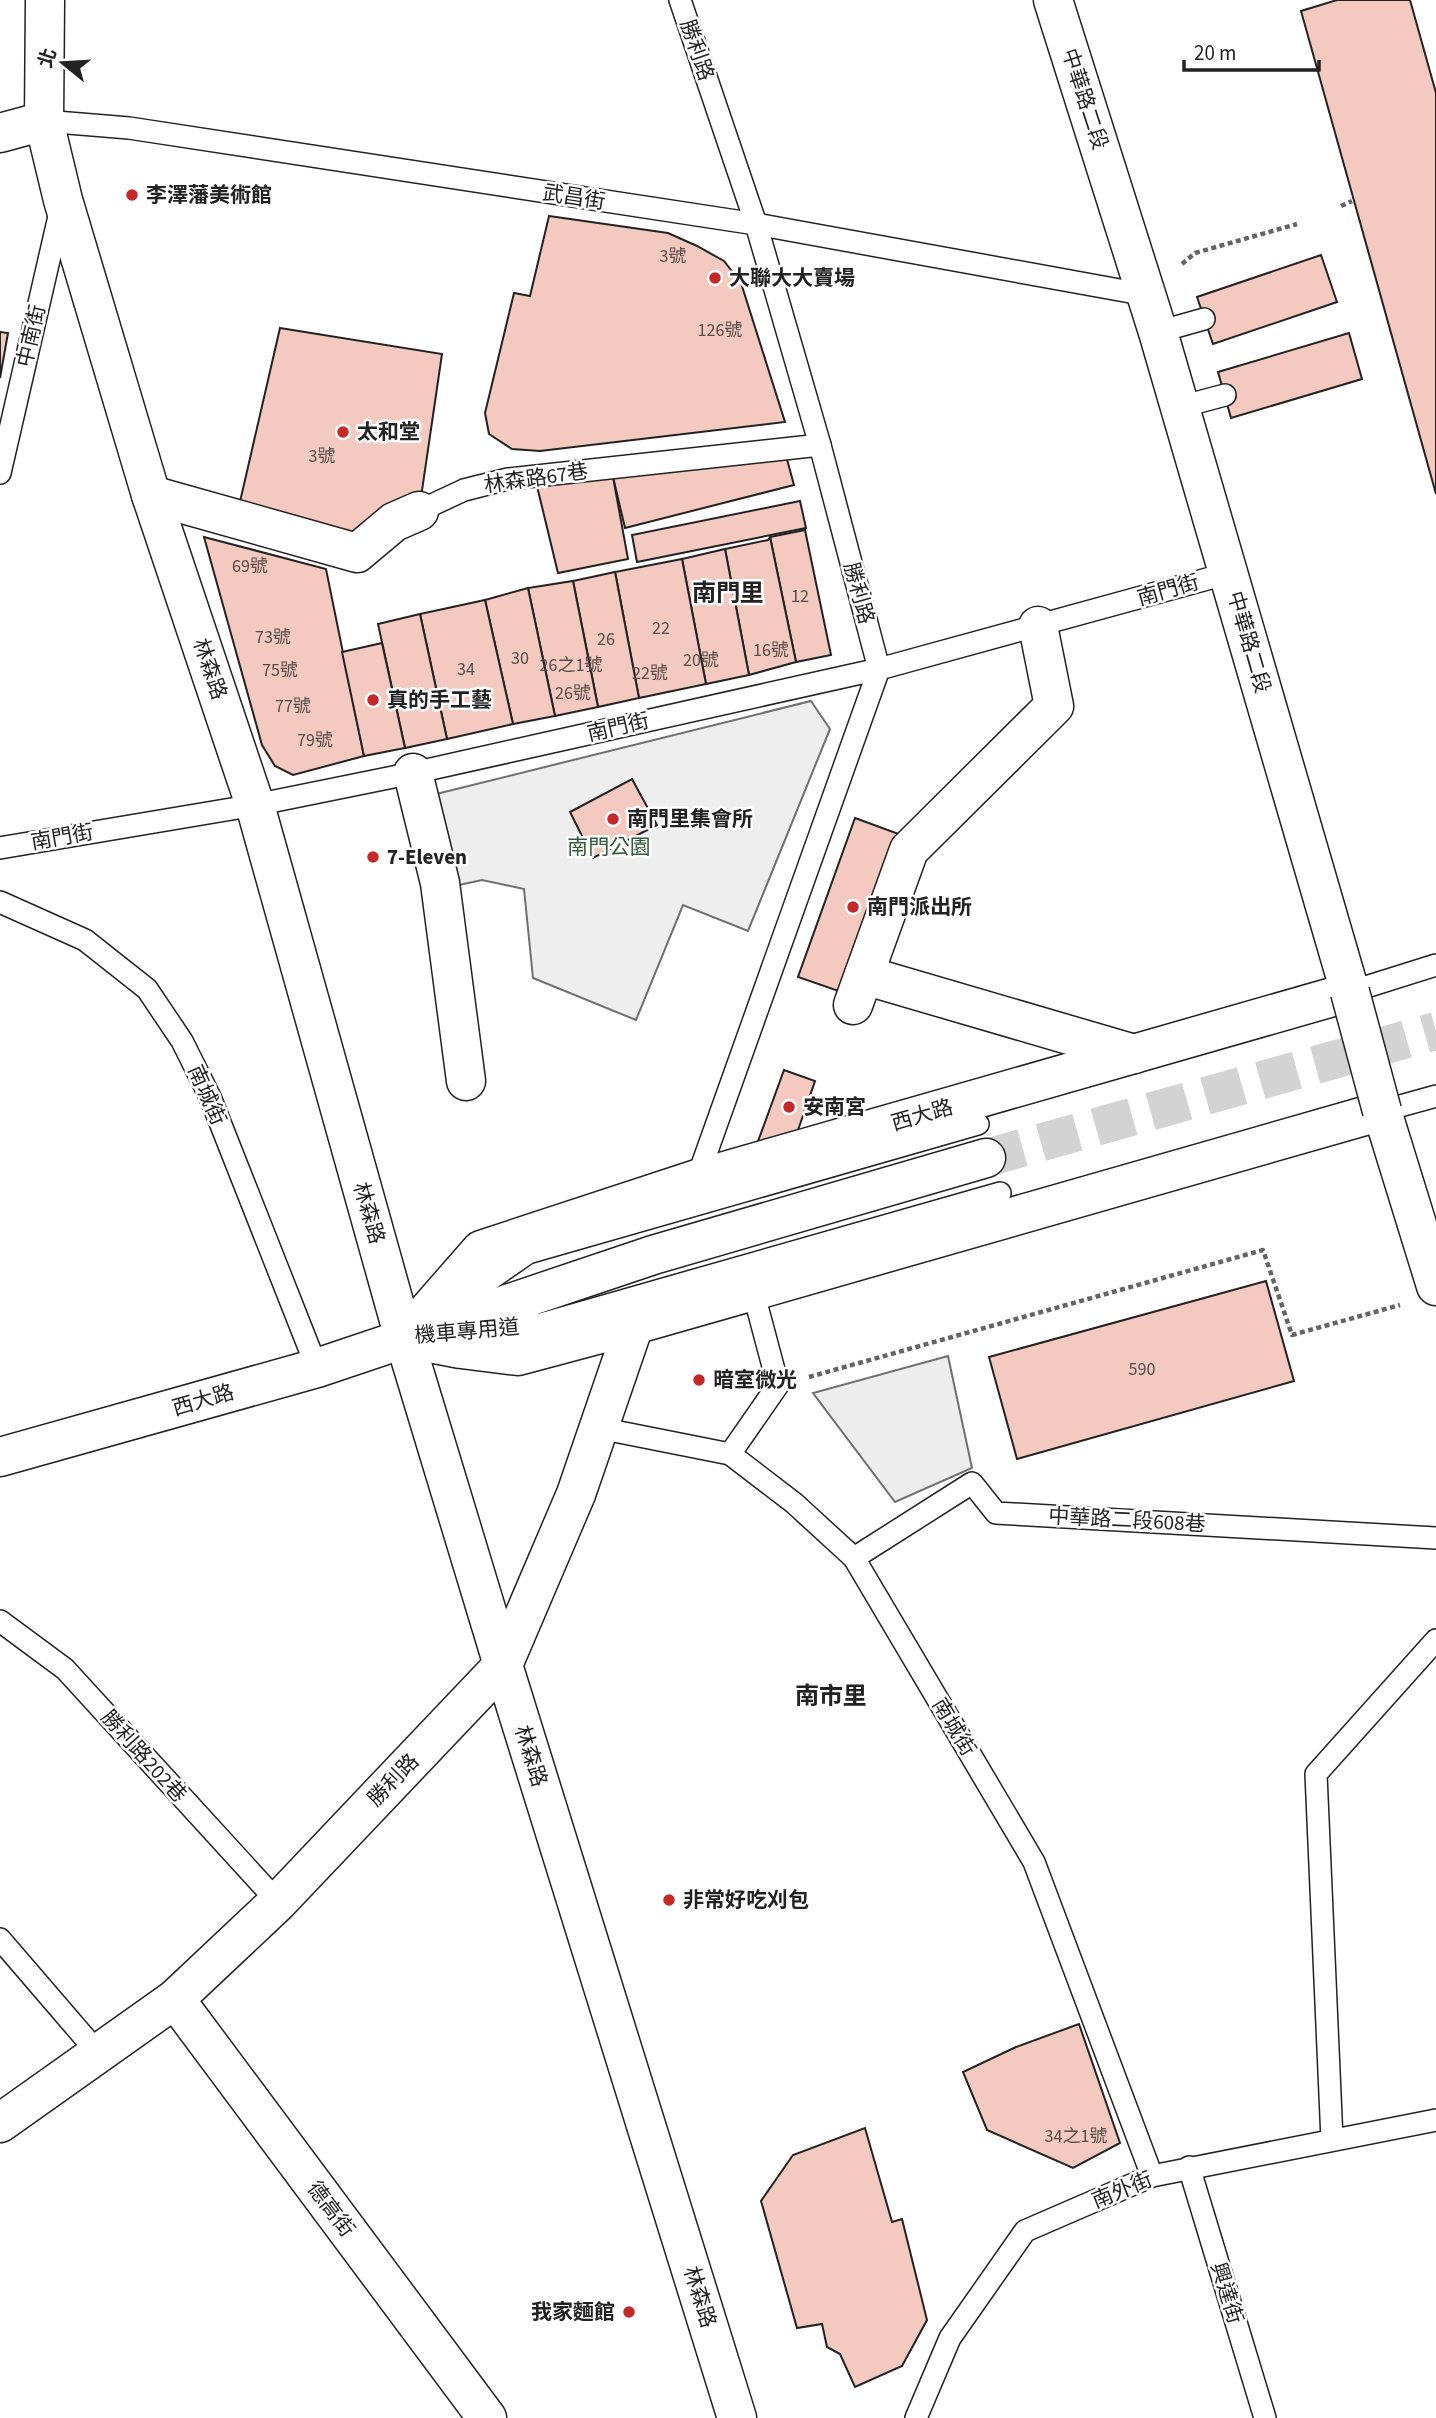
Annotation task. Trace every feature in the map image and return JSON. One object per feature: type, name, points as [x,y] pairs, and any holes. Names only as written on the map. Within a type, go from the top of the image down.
[{"type":"street","name":"林森路","points":[[45,0],[44,121],[63,200],[151,495],[255,805],[404,1338],[737,2417]]},
{"type":"street","name":"中華路二段","points":[[1053,0],[1147,295],[1350,992],[1418,1105],[1423,1294]]},
{"type":"street","name":"武昌街","points":[[0,133],[44,121]]},
{"type":"street","name":"林森路67巷","points":[[151,495],[357,553],[394,522],[419,511]]},
{"type":"street","points":[[1038,626],[1054,706],[909,850],[859,990],[1134,1054]]},
{"type":"street","points":[[413,773],[440,883],[466,1081]]},
{"type":"street","name":"西大路","points":[[404,1338],[481,1250],[697,1179],[1350,992]]},
{"type":"street","name":"西大路","points":[[404,1338],[518,1356],[1418,1105]]},
{"type":"street","name":"西大路","points":[[0,1457],[317,1368],[982,1141]]},
{"type":"street","name":"勝利路","points":[[0,2123],[175,1999],[278,1902],[503,1665],[576,1494],[634,1325]]},
{"type":"street","name":"德高街","points":[[175,1999],[487,2418]]},
{"type":"lane","name":"勝利路","points":[[680,0],[756,225],[820,445],[879,669]]},
{"type":"lane","name":"武昌街","points":[[44,121],[129,128],[756,225],[1147,295]]},
{"type":"lane","name":"中南街","points":[[0,473],[63,200]]},
{"type":"lane","points":[[1158,332],[1204,319]]},
{"type":"lane","points":[[1180,407],[1225,396]]},
{"type":"lane","name":"林森路67巷","points":[[419,511],[464,490],[508,479],[820,445]]},
{"type":"lane","name":"南門街","points":[[0,848],[255,805],[413,773],[879,669],[1229,573]]},
{"type":"lane","points":[[697,1179],[879,669]]},
{"type":"lane","name":"南城街","points":[[0,902],[85,940],[148,989],[182,1041],[210,1097],[317,1368]]},
{"type":"lane","name":"西大路","points":[[1350,992],[1436,965]]},
{"type":"lane","name":"機車專用道","points":[[404,1338],[541,1324],[1000,1193]]},
{"type":"lane","points":[[730,1454],[778,1385],[753,1291]]},
{"type":"lane","name":"南城街","points":[[599,1428],[730,1454],[794,1503],[854,1558],[1034,1862],[1152,2176]]},
{"type":"lane","name":"中華路二段608巷","points":[[854,1558],[972,1483],[996,1513],[1436,1538]]},
{"type":"lane","name":"勝利路202巷","points":[[0,1621],[65,1669],[278,1902]]},
{"type":"lane","points":[[1332,2140],[1316,1774],[1436,1640]]},
{"type":"lane","points":[[0,1940],[98,2053]]},
{"type":"lane","name":"南外街","points":[[916,2418],[950,2338],[1025,2231],[1152,2176],[1436,2120]]},
{"type":"lane","name":"興達街","points":[[1189,2168],[1265,2418]]},
{"type":"path","points":[[1341,206],[1352,201]]},
{"type":"path","points":[[1147,295],[1195,253],[1297,224]]},
{"type":"path","points":[[778,1385],[1263,1250],[1292,1335],[1423,1294]]},
{"type":"green space","name":"南門公園","points":[[811,701],[830,729],[748,931],[683,905],[636,1020],[533,978],[524,889],[482,880],[450,887],[428,796]]},
{"type":"shaded area","points":[[948,1356],[972,1468],[895,1502],[813,1393]]},
{"type":"building","points":[[1337,0],[1410,0],[1436,93],[1436,494],[1301,11]]},
{"type":"building","points":[[549,216],[668,233],[724,261],[741,283],[785,422],[540,451],[512,449],[489,434],[485,413],[514,293],[530,296]]},
{"type":"building","points":[[1321,255],[1337,302],[1213,344],[1197,297]]},
{"type":"building","name":"太和堂","points":[[280,328],[442,354],[419,511],[357,553],[236,519]]},
{"type":"building","points":[[0,332],[8,333],[0,378]]},
{"type":"building","points":[[1349,333],[1362,379],[1231,418],[1218,372]]},
{"type":"building","points":[[785,452],[794,485],[625,528],[613,477]]},
{"type":"building","points":[[613,477],[628,559],[558,573],[536,482]]},
{"type":"building","points":[[800,501],[806,528],[637,562],[632,535]]},
{"type":"building","points":[[805,530],[831,655],[796,662],[770,537]]},
{"type":"building","points":[[204,537],[326,569],[364,756],[293,775],[275,766],[262,745]]},
{"type":"building","points":[[770,537],[796,662],[749,675],[725,549],[768,540]]},
{"type":"building","points":[[725,549],[749,675],[706,684],[682,559]]},
{"type":"building","points":[[682,559],[706,684],[639,698],[615,572]]},
{"type":"building","points":[[615,572],[639,698],[598,707],[573,581]]},
{"type":"building","points":[[573,581],[598,707],[555,716],[528,588]]},
{"type":"building","points":[[528,588],[555,716],[513,724],[485,600]]},
{"type":"building","points":[[485,600],[513,724],[447,739],[420,614]]},
{"type":"building","points":[[420,614],[447,739],[405,748],[378,624]]},
{"type":"building","name":"真的手工藝","points":[[382,643],[405,748],[364,756],[342,652]]},
{"type":"building","name":"南門里集會所","points":[[632,779],[657,825],[593,858],[570,812]]},
{"type":"building","name":"南門派出所","points":[[855,818],[907,837],[850,995],[798,977]]},
{"type":"building","name":"安南宮","points":[[784,1070],[815,1081],[797,1133],[757,1144]]},
{"type":"building","points":[[1266,1281],[1294,1381],[1017,1459],[989,1357]]},
{"type":"building","points":[[1079,2024],[1120,2143],[1073,2168],[987,2130],[963,2072],[1016,2047]]},
{"type":"building","points":[[865,2128],[892,2222],[902,2219],[927,2320],[902,2366],[855,2387],[840,2354],[827,2347],[822,2324],[797,2328],[761,2201],[793,2155]]},
{"type":"tunnel","points":[[986,1158],[1436,1031]]},
{"type":"place","name":"李澤藩美術館","points":[[132,195]]},
{"type":"place","name":"大聯大大賣場","points":[[715,278]]},
{"type":"place","name":"太和堂","points":[[343,432]]},
{"type":"place","name":"真的手工藝","points":[[373,700]]},
{"type":"place","name":"南門里集會所","points":[[613,819]]},
{"type":"place","name":"7-Eleven","points":[[373,857]]},
{"type":"place","name":"南門派出所","points":[[853,907]]},
{"type":"place","name":"安南宮","points":[[789,1107]]},
{"type":"place","name":"暗室微光","points":[[699,1380]]},
{"type":"place","name":"非常好吃刈包","points":[[669,1900]]},
{"type":"place","name":"我家麵館","points":[[629,2312]]},
{"type":"district","name":"南門里","points":[[728,593]]},
{"type":"district","name":"南市里","points":[[831,1696]]}]
